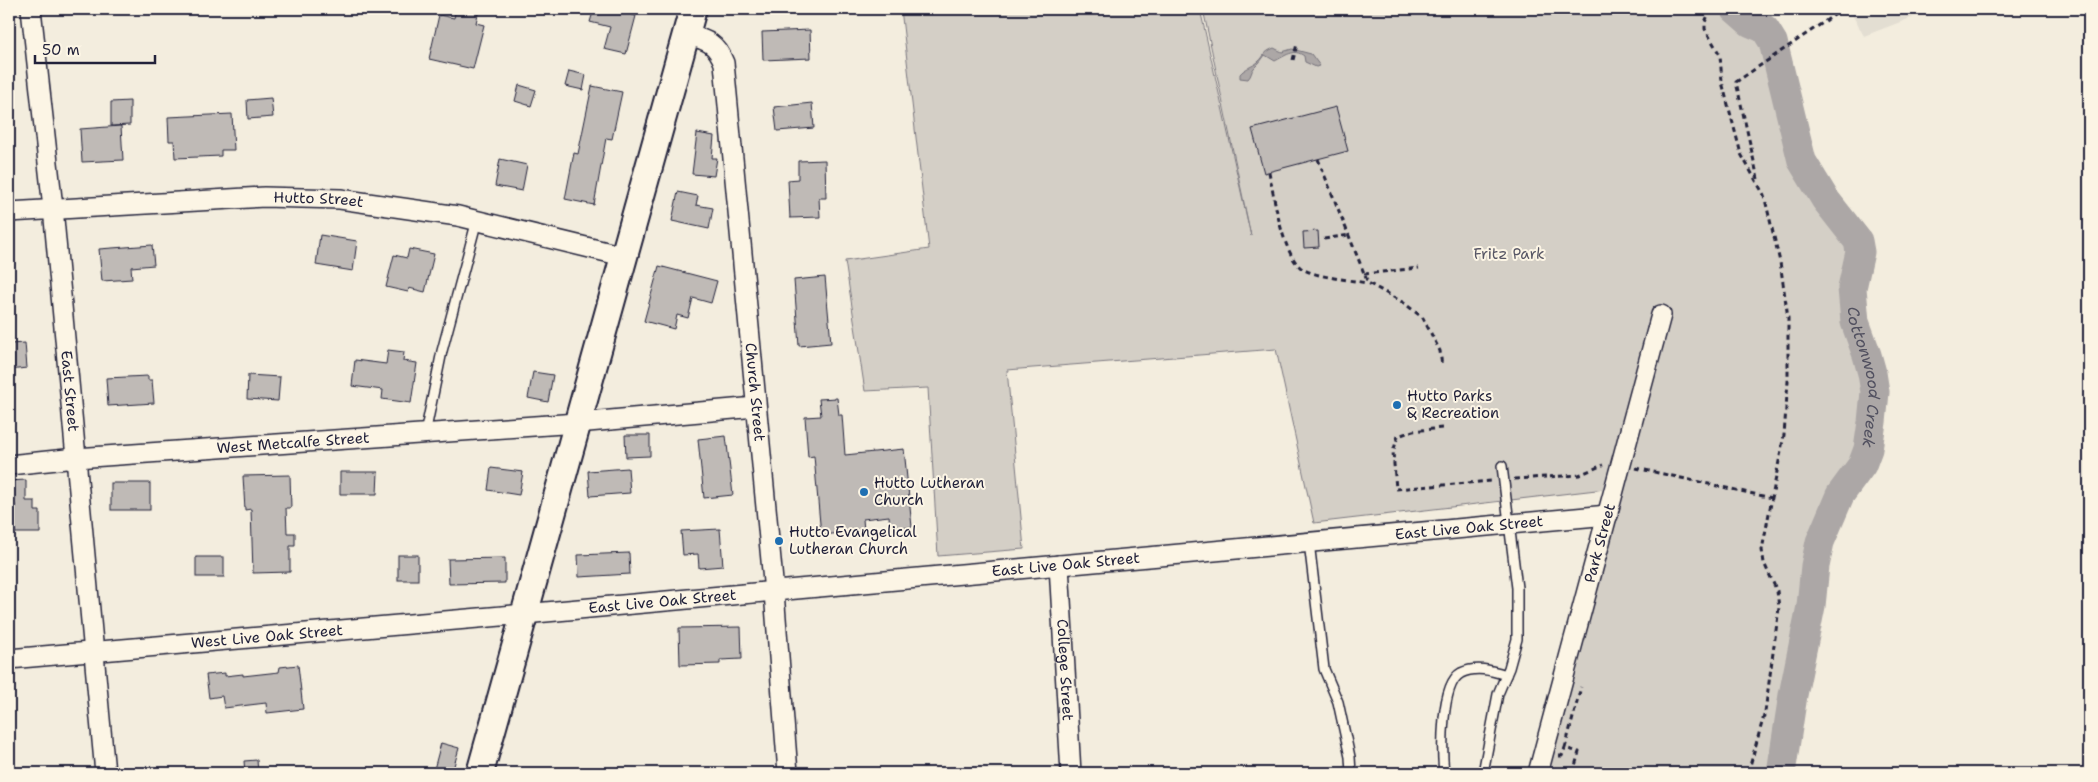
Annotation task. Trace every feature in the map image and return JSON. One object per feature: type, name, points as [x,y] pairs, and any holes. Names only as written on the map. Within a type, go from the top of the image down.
[{"type":"main road","points":[[480,773],[693,9]]},
{"type":"street","name":"East Street","points":[[31,9],[53,208],[105,773]]},
{"type":"street","name":"Church Street","points":[[686,34],[706,40],[719,50],[724,63],[774,592],[788,773]]},
{"type":"street","name":"Hutto Street","points":[[9,212],[264,196],[340,199],[458,216],[623,256]]},
{"type":"street","name":"Park Street","points":[[1538,773],[1661,315]]},
{"type":"street","name":"West Metcalfe Street","points":[[9,465],[76,458],[577,423],[756,407]]},
{"type":"street","name":"East Live Oak Street","points":[[524,614],[1608,515]]},
{"type":"street","name":"College Street","points":[[1059,565],[1072,773]]},
{"type":"street","name":"West Live Oak Street","points":[[9,659],[524,614]]},
{"type":"lane","points":[[425,434],[442,351],[477,220]]},
{"type":"lane","points":[[1483,773],[1498,694],[1517,638],[1516,588],[1507,524],[1502,466]]},
{"type":"lane","points":[[1309,542],[1324,669],[1338,702],[1352,773]]},
{"type":"lane","points":[[1444,773],[1443,737],[1449,688],[1459,674],[1472,669],[1487,669],[1506,675]]},
{"type":"path","points":[[1711,9],[1708,13],[1705,29],[1720,55],[1722,82],[1741,154],[1747,167],[1758,180]]},
{"type":"path","points":[[1748,773],[1764,712],[1779,608],[1778,591],[1764,563],[1762,550],[1784,435],[1788,381],[1788,318],[1780,262],[1764,195],[1758,180],[1736,82],[1843,9]]},
{"type":"path","points":[[1293,59],[1296,45]]},
{"type":"path","points":[[1318,159],[1368,283]]},
{"type":"path","points":[[1268,172],[1288,252],[1301,268],[1330,277],[1368,283],[1404,303],[1423,318],[1440,351],[1442,366]]},
{"type":"path","points":[[1324,239],[1349,235]]},
{"type":"path","points":[[1364,274],[1419,268]]},
{"type":"path","points":[[1442,428],[1413,431],[1398,436],[1393,452],[1396,489],[1579,475],[1603,465],[1621,466],[1772,498]]},
{"type":"path","points":[[1573,773],[1578,752],[1565,748],[1582,683]]},
{"type":"shaded area","points":[[1849,9],[1934,9],[1864,36]]},
{"type":"shaded area","points":[[1274,48],[1282,52],[1292,49],[1311,54],[1320,66],[1316,67],[1305,62],[1304,56],[1297,53],[1275,61],[1265,55],[1253,69],[1248,79],[1240,78],[1242,72],[1258,62],[1266,53]]},
{"type":"green space","name":"Fritz Park","points":[[901,9],[1200,9],[1251,236],[1203,9],[1748,9],[1782,35],[1800,108],[1815,191],[1856,239],[1854,314],[1875,382],[1874,436],[1836,518],[1813,582],[1786,773],[1547,773],[1622,487],[1314,523],[1276,349],[1007,370],[1024,549],[938,556],[928,388],[865,391],[845,261],[929,249]]},
{"type":"building","points":[[456,9],[479,9],[476,23],[484,25],[473,69],[429,59],[439,15],[454,18]]},
{"type":"building","points":[[594,9],[611,9],[636,16],[626,54],[604,49],[610,27],[590,22]]},
{"type":"building","points":[[810,30],[811,58],[763,60],[762,32]]},
{"type":"building","points":[[569,71],[586,75],[583,90],[565,86]]},
{"type":"building","points":[[519,85],[536,90],[531,106],[515,101]]},
{"type":"building","points":[[592,86],[622,92],[612,139],[606,138],[594,205],[565,199],[574,153],[578,154]]},
{"type":"building","points":[[271,98],[273,117],[248,119],[247,100]]},
{"type":"building","points":[[130,101],[130,125],[111,126],[111,102]]},
{"type":"building","points":[[812,103],[814,128],[777,131],[774,107]]},
{"type":"building","points":[[1336,107],[1348,151],[1264,173],[1252,129]]},
{"type":"building","points":[[232,114],[234,150],[221,150],[221,156],[175,158],[174,141],[169,141],[168,117]]},
{"type":"building","points":[[121,126],[123,160],[82,162],[80,129]]},
{"type":"building","points":[[697,133],[714,136],[712,158],[717,158],[714,176],[692,174]]},
{"type":"building","points":[[500,159],[527,165],[522,191],[495,186]]},
{"type":"building","points":[[825,160],[826,198],[819,198],[820,217],[790,218],[788,180],[798,179],[798,161]]},
{"type":"building","points":[[678,192],[698,196],[696,205],[713,208],[709,229],[672,221]]},
{"type":"building","points":[[1318,231],[1319,247],[1304,248],[1303,232]]},
{"type":"building","points":[[320,235],[357,241],[353,271],[316,265]]},
{"type":"building","points":[[152,245],[154,265],[131,267],[132,279],[102,281],[99,249]]},
{"type":"building","points":[[409,249],[434,254],[425,292],[409,288],[408,292],[386,287],[394,255],[407,258]]},
{"type":"building","points":[[659,266],[717,281],[711,303],[693,298],[688,318],[677,315],[674,329],[644,321]]},
{"type":"building","points":[[825,277],[831,343],[799,346],[794,280]]},
{"type":"building","points":[[25,343],[27,368],[9,370],[9,344]]},
{"type":"building","points":[[388,350],[404,352],[403,361],[417,363],[411,403],[382,399],[383,390],[352,386],[355,360],[386,364]]},
{"type":"building","points":[[533,372],[553,375],[548,402],[528,398]]},
{"type":"building","points":[[248,375],[280,377],[278,401],[247,399]]},
{"type":"building","points":[[148,376],[148,380],[152,380],[154,403],[108,406],[106,378]]},
{"type":"building","name":"Hutto Lutheran Church","points":[[837,398],[839,415],[842,415],[845,455],[904,449],[912,527],[890,529],[889,516],[863,519],[864,531],[821,535],[814,456],[808,457],[805,417],[821,416],[819,399]]},
{"type":"building","points":[[625,435],[650,435],[650,456],[626,457]]},
{"type":"building","points":[[726,436],[733,495],[704,498],[698,439]]},
{"type":"building","points":[[491,468],[523,472],[519,495],[488,490]]},
{"type":"building","points":[[628,468],[630,493],[590,496],[588,471]]},
{"type":"building","points":[[340,472],[378,472],[377,494],[340,494]]},
{"type":"building","points":[[290,475],[291,508],[286,508],[287,533],[295,533],[295,546],[290,546],[290,572],[253,573],[251,509],[245,510],[243,476]]},
{"type":"building","points":[[26,480],[26,501],[35,501],[35,511],[40,511],[40,533],[15,533],[15,504],[9,504],[9,481]]},
{"type":"building","points":[[111,483],[150,483],[150,510],[111,510]]},
{"type":"building","points":[[720,529],[723,566],[699,568],[698,554],[683,555],[681,531]]},
{"type":"building","points":[[629,553],[630,574],[579,577],[578,555]]},
{"type":"building","points":[[398,555],[418,555],[418,580],[398,580]]},
{"type":"building","points":[[196,557],[224,557],[224,577],[196,577]]},
{"type":"building","points":[[505,558],[505,583],[449,584],[448,559]]},
{"type":"building","points":[[741,627],[742,659],[720,660],[720,664],[680,665],[679,628]]},
{"type":"building","points":[[298,665],[303,709],[267,713],[266,703],[224,708],[222,696],[209,698],[206,675],[225,673],[225,676],[243,674],[243,676],[279,672],[280,667]]},
{"type":"building","points":[[441,743],[459,748],[452,773],[433,773]]},
{"type":"building","points":[[257,760],[258,773],[245,773],[244,761]]},
{"type":"waterway","name":"Cottonwood Creek","points":[[1735,9],[1751,23],[1765,29],[1773,42],[1802,161],[1825,199],[1858,241],[1860,252],[1852,288],[1855,322],[1867,355],[1875,392],[1868,449],[1862,465],[1840,495],[1820,542],[1815,566],[1811,606],[1793,695],[1781,773]]},
{"type":"place","name":"Hutto Parks & Recreation","points":[[1397,405]]},
{"type":"place","name":"Hutto Lutheran Church","points":[[864,492]]},
{"type":"place","name":"Hutto Evangelical Lutheran Church","points":[[779,541]]}]
